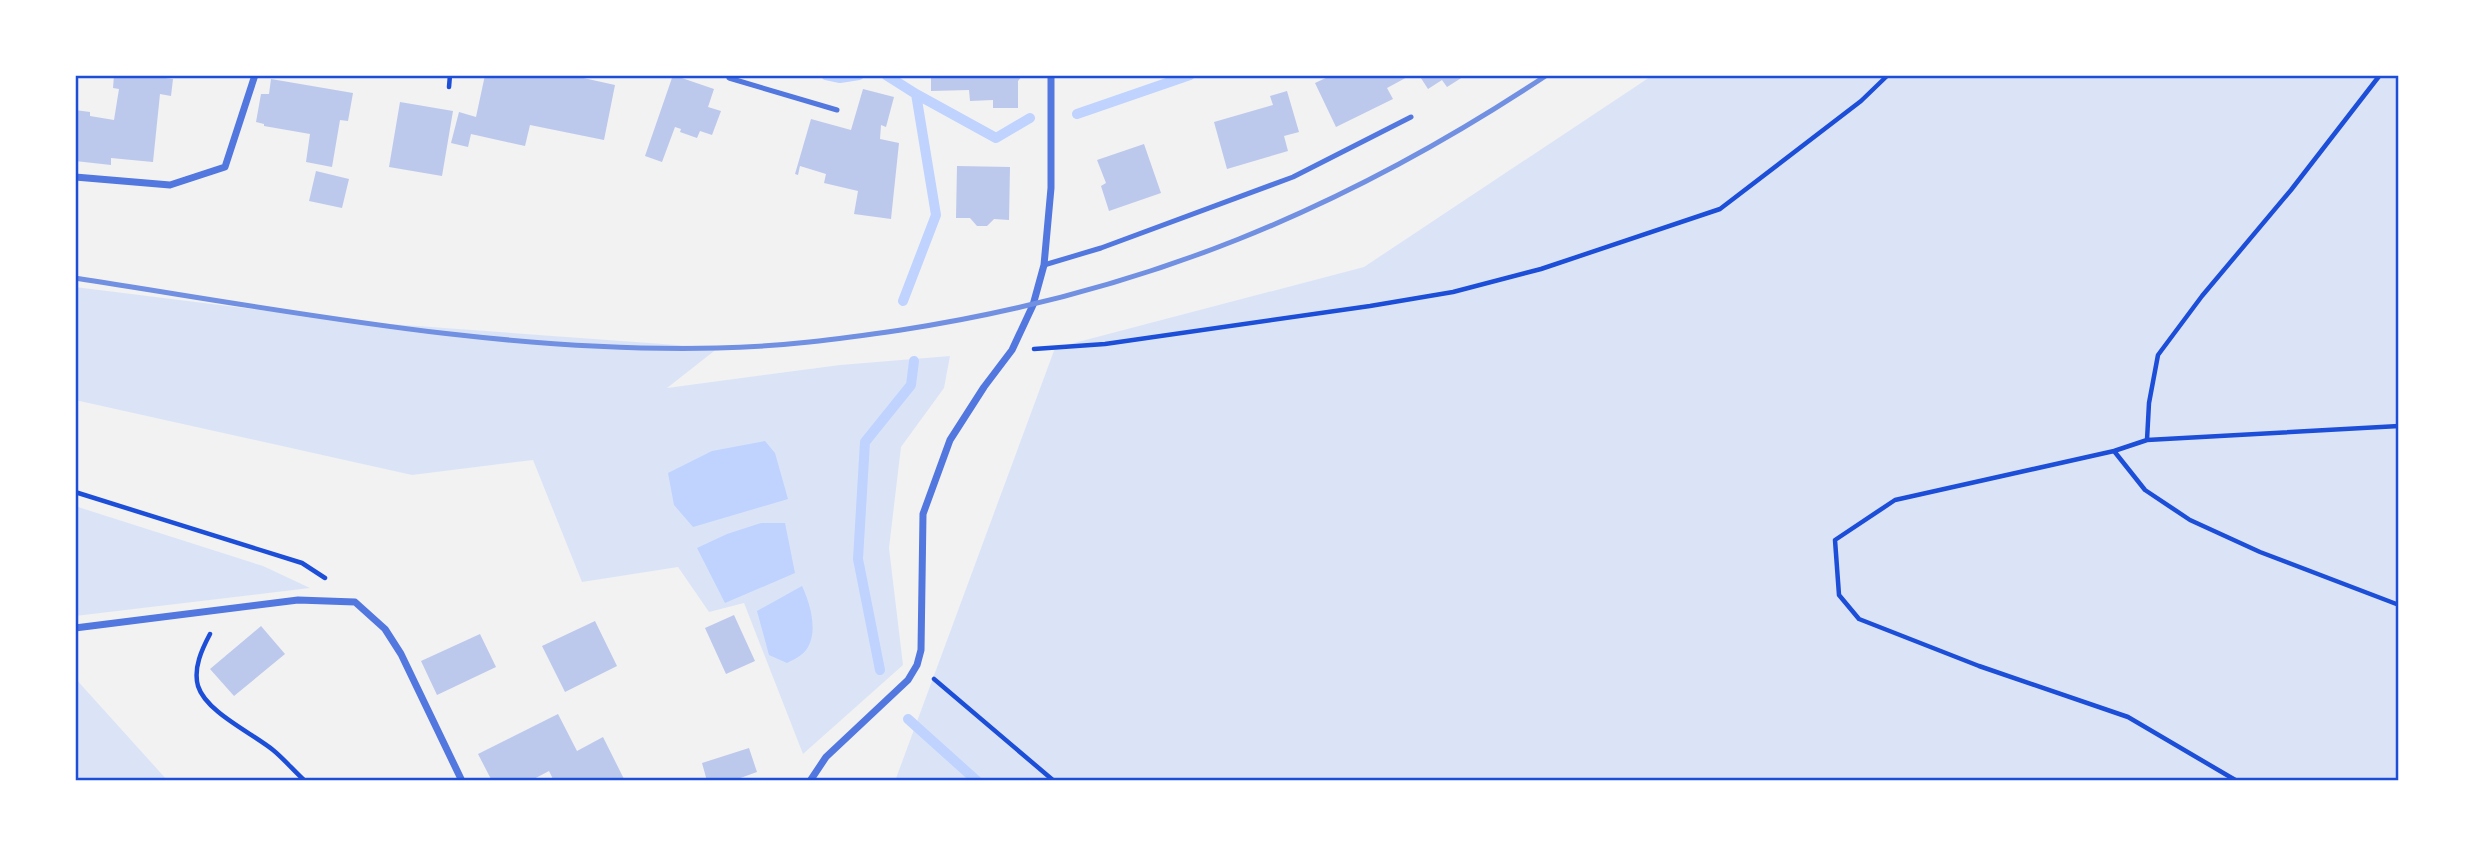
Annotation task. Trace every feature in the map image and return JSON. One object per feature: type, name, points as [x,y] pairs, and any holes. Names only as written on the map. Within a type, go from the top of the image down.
[{"type":"street","points":[[75,177],[170,185],[225,167],[255,75]]},
{"type":"street","points":[[810,781],[827,757],[908,680],[917,665],[921,650],[923,514],[950,440],[1012,350],[1033,305],[1044,265],[1051,188],[1051,75]]},
{"type":"street","points":[[75,628],[298,600],[355,602],[385,629],[401,654],[462,781]]},
{"type":"lane","points":[[730,75],[729,78],[837,110]]},
{"type":"lane","points":[[1044,265],[1101,248],[1293,177],[1411,117]]},
{"type":"path","points":[[449,88],[450,75]]},
{"type":"path","points":[[1012,350],[1105,344],[1370,306],[1453,292],[1541,269],[1720,209],[1861,101],[1888,75]]},
{"type":"path","points":[[2147,440],[2149,403],[2158,355],[2202,296],[2291,190],[2380,75]]},
{"type":"path","points":[[2237,781],[2128,717],[1979,666],[1859,619],[1839,595],[1835,540],[1895,500],[2114,451],[2147,440],[2399,426]]},
{"type":"path","points":[[2114,451],[2145,490],[2190,520],[2260,552],[2399,605]]},
{"type":"path","points":[[75,492],[302,563],[327,578],[355,602]]},
{"type":"path","points":[[223,608],[203,648],[197,667],[198,686],[209,702],[233,723],[273,750],[304,781]]},
{"type":"path","points":[[917,665],[1054,781]]},
{"type":"shaded area","points":[[1653,75],[2399,75],[2399,781],[895,781],[1055,348],[1364,267]]},
{"type":"shaded area","points":[[75,287],[349,321],[718,348],[667,388],[840,365],[950,356],[944,388],[901,447],[889,548],[903,665],[803,754],[744,603],[709,612],[678,567],[582,582],[533,460],[412,475],[75,400]]},
{"type":"shaded area","points":[[75,506],[263,566],[310,588],[75,616]]},
{"type":"shaded area","points":[[75,678],[168,781],[75,781]]},
{"type":"water","points":[[765,441],[775,453],[788,499],[693,527],[674,505],[668,473],[712,451]]},
{"type":"water","points":[[761,523],[785,523],[795,573],[725,603],[697,548],[727,534]]},
{"type":"water","points":[[802,586],[811,612],[811,640],[801,655],[787,663],[769,655],[757,611]]},
{"type":"building","points":[[114,75],[173,79],[171,96],[160,94],[153,162],[111,158],[111,165],[75,161],[75,110],[114,120],[119,89],[113,88]]},
{"type":"building","points":[[485,75],[570,75],[615,85],[604,140],[530,125],[525,146],[471,134],[468,147],[451,143],[459,112],[476,117]]},
{"type":"building","points":[[673,75],[714,89],[708,107],[721,111],[712,135],[700,131],[697,138],[680,132],[681,129],[675,127],[662,162],[645,156]]},
{"type":"building","points":[[931,75],[1023,75],[1018,81],[1018,108],[993,108],[993,100],[970,101],[969,90],[931,91]]},
{"type":"building","points":[[1332,75],[1411,75],[1387,88],[1393,99],[1336,127],[1315,83]]},
{"type":"building","points":[[1419,75],[1466,75],[1447,87],[1442,80],[1428,89]]},
{"type":"building","points":[[271,79],[353,93],[348,121],[340,120],[332,167],[306,162],[310,134],[264,126],[256,122],[261,94],[269,94]]},
{"type":"building","points":[[863,89],[894,97],[886,127],[881,125],[880,139],[899,143],[891,219],[854,214],[858,191],[824,183],[826,174],[800,166],[798,175],[795,174],[811,119],[851,130]]},
{"type":"building","points":[[1287,91],[1299,132],[1284,136],[1288,151],[1227,169],[1214,122],[1273,105],[1270,96]]},
{"type":"building","points":[[400,102],[453,111],[442,176],[389,167]]},
{"type":"building","points":[[1144,144],[1161,193],[1109,211],[1101,186],[1106,183],[1097,160]]},
{"type":"building","points":[[957,166],[1010,167],[1009,220],[994,219],[987,226],[977,226],[970,218],[956,218]]},
{"type":"building","points":[[316,171],[349,179],[342,208],[309,201]]},
{"type":"building","points":[[734,615],[755,661],[726,674],[705,628]]},
{"type":"building","points":[[595,621],[617,666],[565,692],[542,646]]},
{"type":"building","points":[[261,626],[285,654],[234,696],[210,669]]},
{"type":"building","points":[[480,634],[496,667],[437,695],[421,661]]},
{"type":"building","points":[[558,714],[577,751],[603,737],[625,781],[554,781],[549,771],[530,781],[492,781],[478,754]]},
{"type":"building","points":[[749,748],[757,772],[732,781],[707,781],[702,763]]},
{"type":"waterway","points":[[826,75],[840,78],[859,75]]},
{"type":"waterway","points":[[886,75],[996,138],[1030,118]]},
{"type":"waterway","points":[[1077,114],[1190,75]]},
{"type":"waterway","points":[[903,301],[936,215],[916,94]]},
{"type":"waterway","points":[[880,670],[858,559],[865,442],[911,385],[914,361]]},
{"type":"waterway","points":[[908,719],[977,781]]},
{"type":"railway","points":[[75,278],[395,327],[556,344],[717,348],[809,342],[901,330],[990,314],[1075,294],[1158,269],[1238,239],[1317,205],[1394,167],[1547,75]]}]
